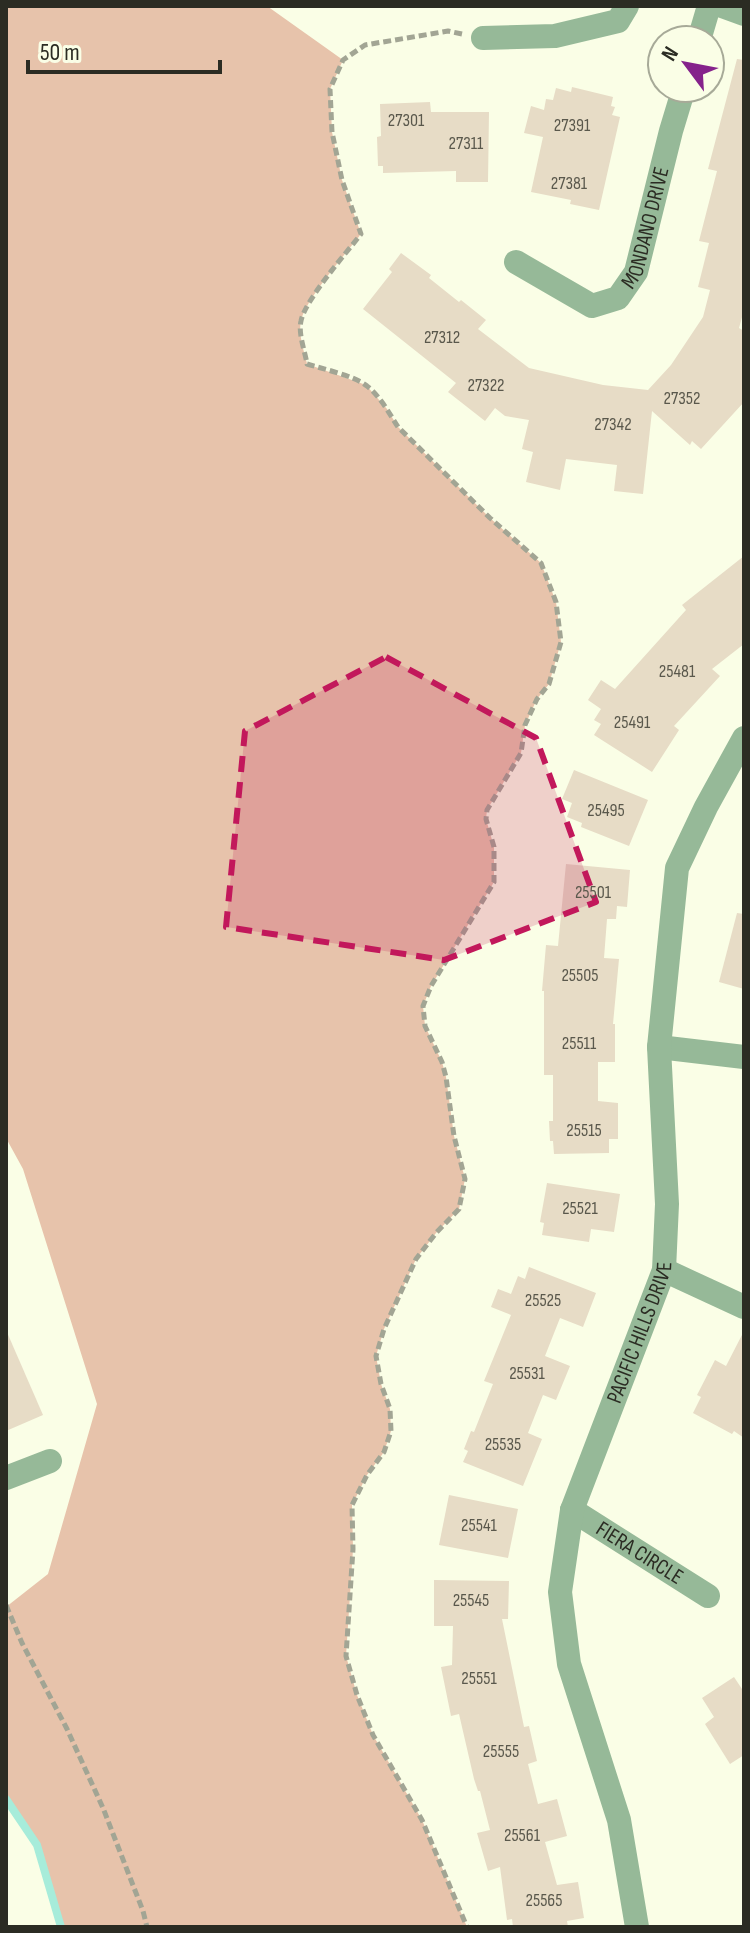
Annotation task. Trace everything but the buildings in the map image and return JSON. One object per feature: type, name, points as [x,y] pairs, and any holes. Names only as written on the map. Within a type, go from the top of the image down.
[{"type":"street","points":[[483,38],[555,36],[618,21],[627,6]]},
{"type":"street","points":[[722,6],[744,14]]},
{"type":"street","name":"MONDANO DRIVE","points":[[516,262],[592,306],[618,298],[636,272],[679,104]]},
{"type":"street","name":"PACIFIC HILLS DRIVE","points":[[637,1927],[619,1820],[569,1664],[560,1592],[572,1510],[664,1270],[667,1204],[659,1047],[677,868],[744,738]]},
{"type":"street","points":[[659,1047],[744,1057]]},
{"type":"street","points":[[664,1270],[744,1307]]},
{"type":"street","points":[[6,1478],[50,1461]]},
{"type":"street","name":"FIERA CIRCLE","points":[[572,1510],[708,1596]]},
{"type":"path","points":[[467,1927],[422,1820],[373,1735],[346,1656],[353,1549],[352,1505],[367,1475],[384,1452],[391,1431],[390,1409],[376,1356],[384,1329],[416,1259],[459,1209],[465,1179],[454,1136],[446,1077],[425,1026],[423,1006],[431,986],[494,882],[494,847],[486,819],[487,810],[521,753],[525,725],[537,699],[549,684],[561,642],[556,602],[541,563],[490,518],[398,427],[366,385],[307,364],[301,320],[314,294],[361,234],[342,180],[332,132],[330,89],[343,60],[365,45],[448,31],[483,38]]},
{"type":"path","points":[[6,1605],[103,1808],[147,1927]]},
{"type":"highlighted area","points":[[386,657],[536,738],[596,902],[444,960],[226,927],[245,731]]},
{"type":"shaded area","points":[[6,6],[267,6],[343,60],[330,89],[332,132],[342,180],[361,234],[304,312],[300,331],[307,364],[366,385],[398,427],[490,518],[541,563],[556,602],[561,642],[549,684],[537,699],[525,725],[521,753],[487,810],[486,819],[494,847],[494,882],[431,986],[423,1006],[425,1026],[446,1077],[454,1136],[465,1179],[459,1209],[416,1259],[384,1329],[376,1356],[390,1409],[391,1431],[384,1452],[367,1475],[352,1505],[353,1549],[346,1656],[373,1735],[422,1820],[467,1927],[61,1927],[37,1845],[6,1799],[6,1607],[48,1574],[97,1404],[23,1169],[6,1138]]},
{"type":"waterway","points":[[6,1799],[37,1845],[61,1927]]}]
